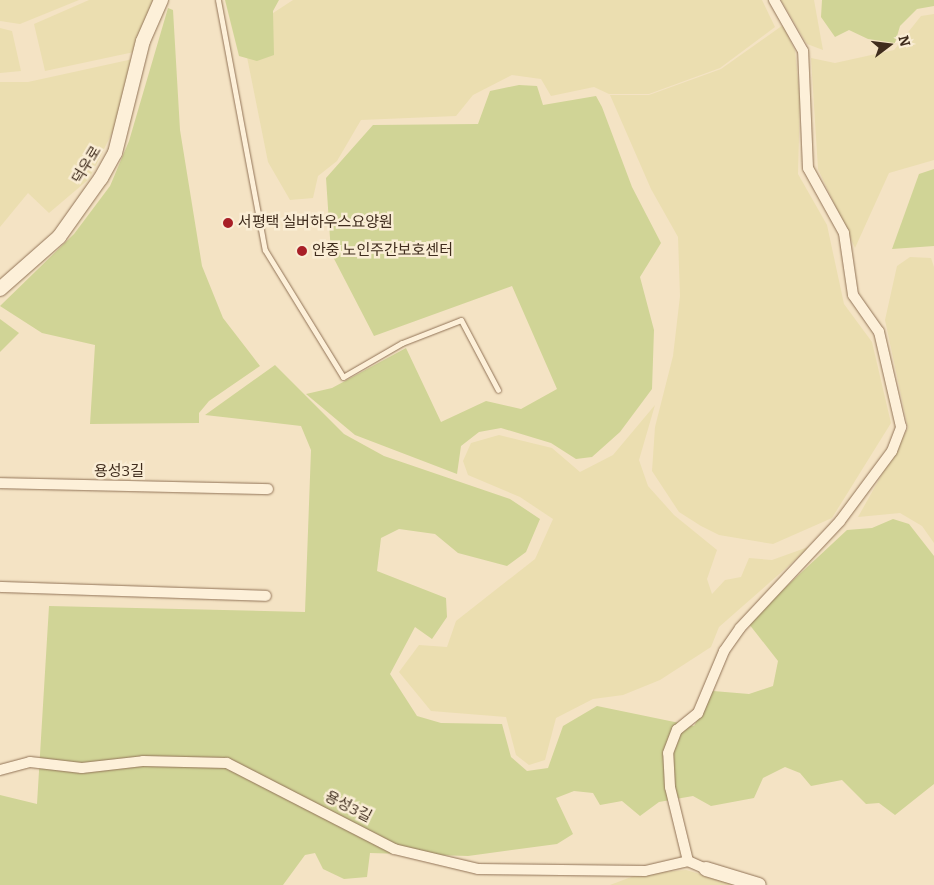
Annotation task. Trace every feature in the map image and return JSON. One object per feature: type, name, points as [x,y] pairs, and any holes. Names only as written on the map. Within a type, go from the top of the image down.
[{"type":"street","name":"덕우로","points":[[0,289],[59,237],[101,178],[115,153],[143,41],[161,0]]},
{"type":"street","points":[[759,885],[706,869],[688,861],[670,787],[668,753],[677,730],[698,712],[724,651],[740,628],[840,521],[892,451],[901,427],[879,332],[853,294],[844,232],[808,168],[803,51],[774,0]]},
{"type":"street","name":"용성3길","points":[[0,483],[55,488],[268,489]]},
{"type":"street","points":[[0,587],[266,596]]},
{"type":"street","name":"용성3길","points":[[0,770],[30,762],[82,768],[143,761],[227,763],[394,849],[478,869],[645,871],[688,861]]},
{"type":"lane","points":[[218,0],[265,250],[343,377],[402,343],[461,320],[498,390]]},
{"type":"shaded area","points":[[0,0],[79,0],[20,24],[0,21]]},
{"type":"shaded area","points":[[89,0],[153,0],[134,52],[45,71],[34,24]]},
{"type":"shaded area","points":[[293,0],[762,0],[775,27],[720,68],[649,94],[609,94],[594,87],[551,96],[541,79],[512,75],[473,95],[456,116],[361,120],[337,161],[318,176],[313,198],[290,200],[268,162],[247,57],[270,15]]},
{"type":"shaded area","points":[[781,0],[814,0],[823,50],[807,44]]},
{"type":"shaded area","points":[[934,14],[934,160],[889,173],[855,248],[818,169],[811,58],[835,63],[894,50],[921,16]]},
{"type":"shaded area","points":[[783,25],[795,51],[800,98],[798,174],[827,225],[844,304],[872,342],[891,423],[832,518],[773,544],[719,535],[701,526],[679,512],[652,471],[655,427],[673,356],[680,296],[678,237],[651,189],[610,95],[649,95],[721,69]]},
{"type":"shaded area","points":[[0,28],[12,31],[21,71],[0,73]]},
{"type":"shaded area","points":[[133,59],[115,127],[89,179],[49,213],[28,193],[0,227],[0,82],[28,82]]},
{"type":"shaded area","points":[[910,257],[931,258],[934,267],[934,543],[922,526],[900,513],[858,517],[908,428],[885,320],[897,266]]},
{"type":"shaded area","points":[[655,405],[639,460],[648,486],[674,515],[717,550],[707,579],[712,594],[725,580],[741,577],[749,558],[772,560],[811,546],[719,627],[711,647],[660,680],[623,695],[593,699],[556,718],[545,760],[529,765],[516,755],[506,717],[431,711],[399,672],[419,645],[447,647],[456,621],[535,559],[553,519],[520,497],[468,475],[463,461],[471,443],[499,435],[552,448],[580,472],[613,455]]},
{"type":"shaded area","points":[[686,870],[739,885],[610,885],[639,874]]},
{"type":"green space","points":[[225,0],[279,0],[273,11],[274,55],[257,61],[239,56]]},
{"type":"green space","points":[[822,0],[934,0],[934,6],[917,9],[900,26],[895,43],[868,39],[849,30],[835,37],[821,17]]},
{"type":"green space","points":[[168,8],[173,10],[180,130],[202,266],[223,318],[260,366],[209,401],[199,413],[199,423],[90,424],[95,345],[42,333],[0,306],[74,234],[110,186],[129,141]]},
{"type":"green space","points":[[519,85],[537,86],[543,105],[596,96],[602,107],[632,187],[661,243],[640,277],[654,330],[652,389],[620,432],[592,457],[576,459],[551,443],[501,428],[479,432],[461,446],[457,474],[355,435],[306,394],[332,388],[406,348],[441,422],[486,401],[521,409],[557,389],[512,286],[374,336],[331,253],[326,178],[373,125],[478,124],[490,91]]},
{"type":"green space","points":[[934,169],[934,246],[892,249],[919,174]]},
{"type":"green space","points":[[0,319],[19,333],[0,352]]},
{"type":"green space","points":[[275,365],[344,434],[384,456],[510,499],[540,519],[526,552],[507,566],[458,553],[435,534],[399,529],[381,538],[377,571],[446,598],[447,617],[432,639],[415,627],[390,674],[417,716],[441,723],[502,724],[511,757],[527,771],[548,768],[563,726],[597,706],[694,726],[713,691],[749,694],[773,686],[778,661],[749,624],[847,530],[872,528],[893,519],[909,524],[934,556],[934,784],[895,815],[879,803],[866,804],[842,780],[811,786],[800,773],[785,767],[763,778],[754,798],[711,806],[693,796],[659,802],[640,816],[622,801],[600,805],[593,793],[574,791],[556,798],[573,834],[557,844],[468,856],[370,853],[367,877],[344,879],[323,869],[315,853],[305,855],[283,885],[0,885],[0,795],[37,804],[49,606],[305,612],[311,450],[301,426],[205,415]]},
{"type":"place","name":"서평택 실버하우스요양원","points":[[228,223]]},
{"type":"place","name":"안중 노인주간보호센터","points":[[302,251]]}]
